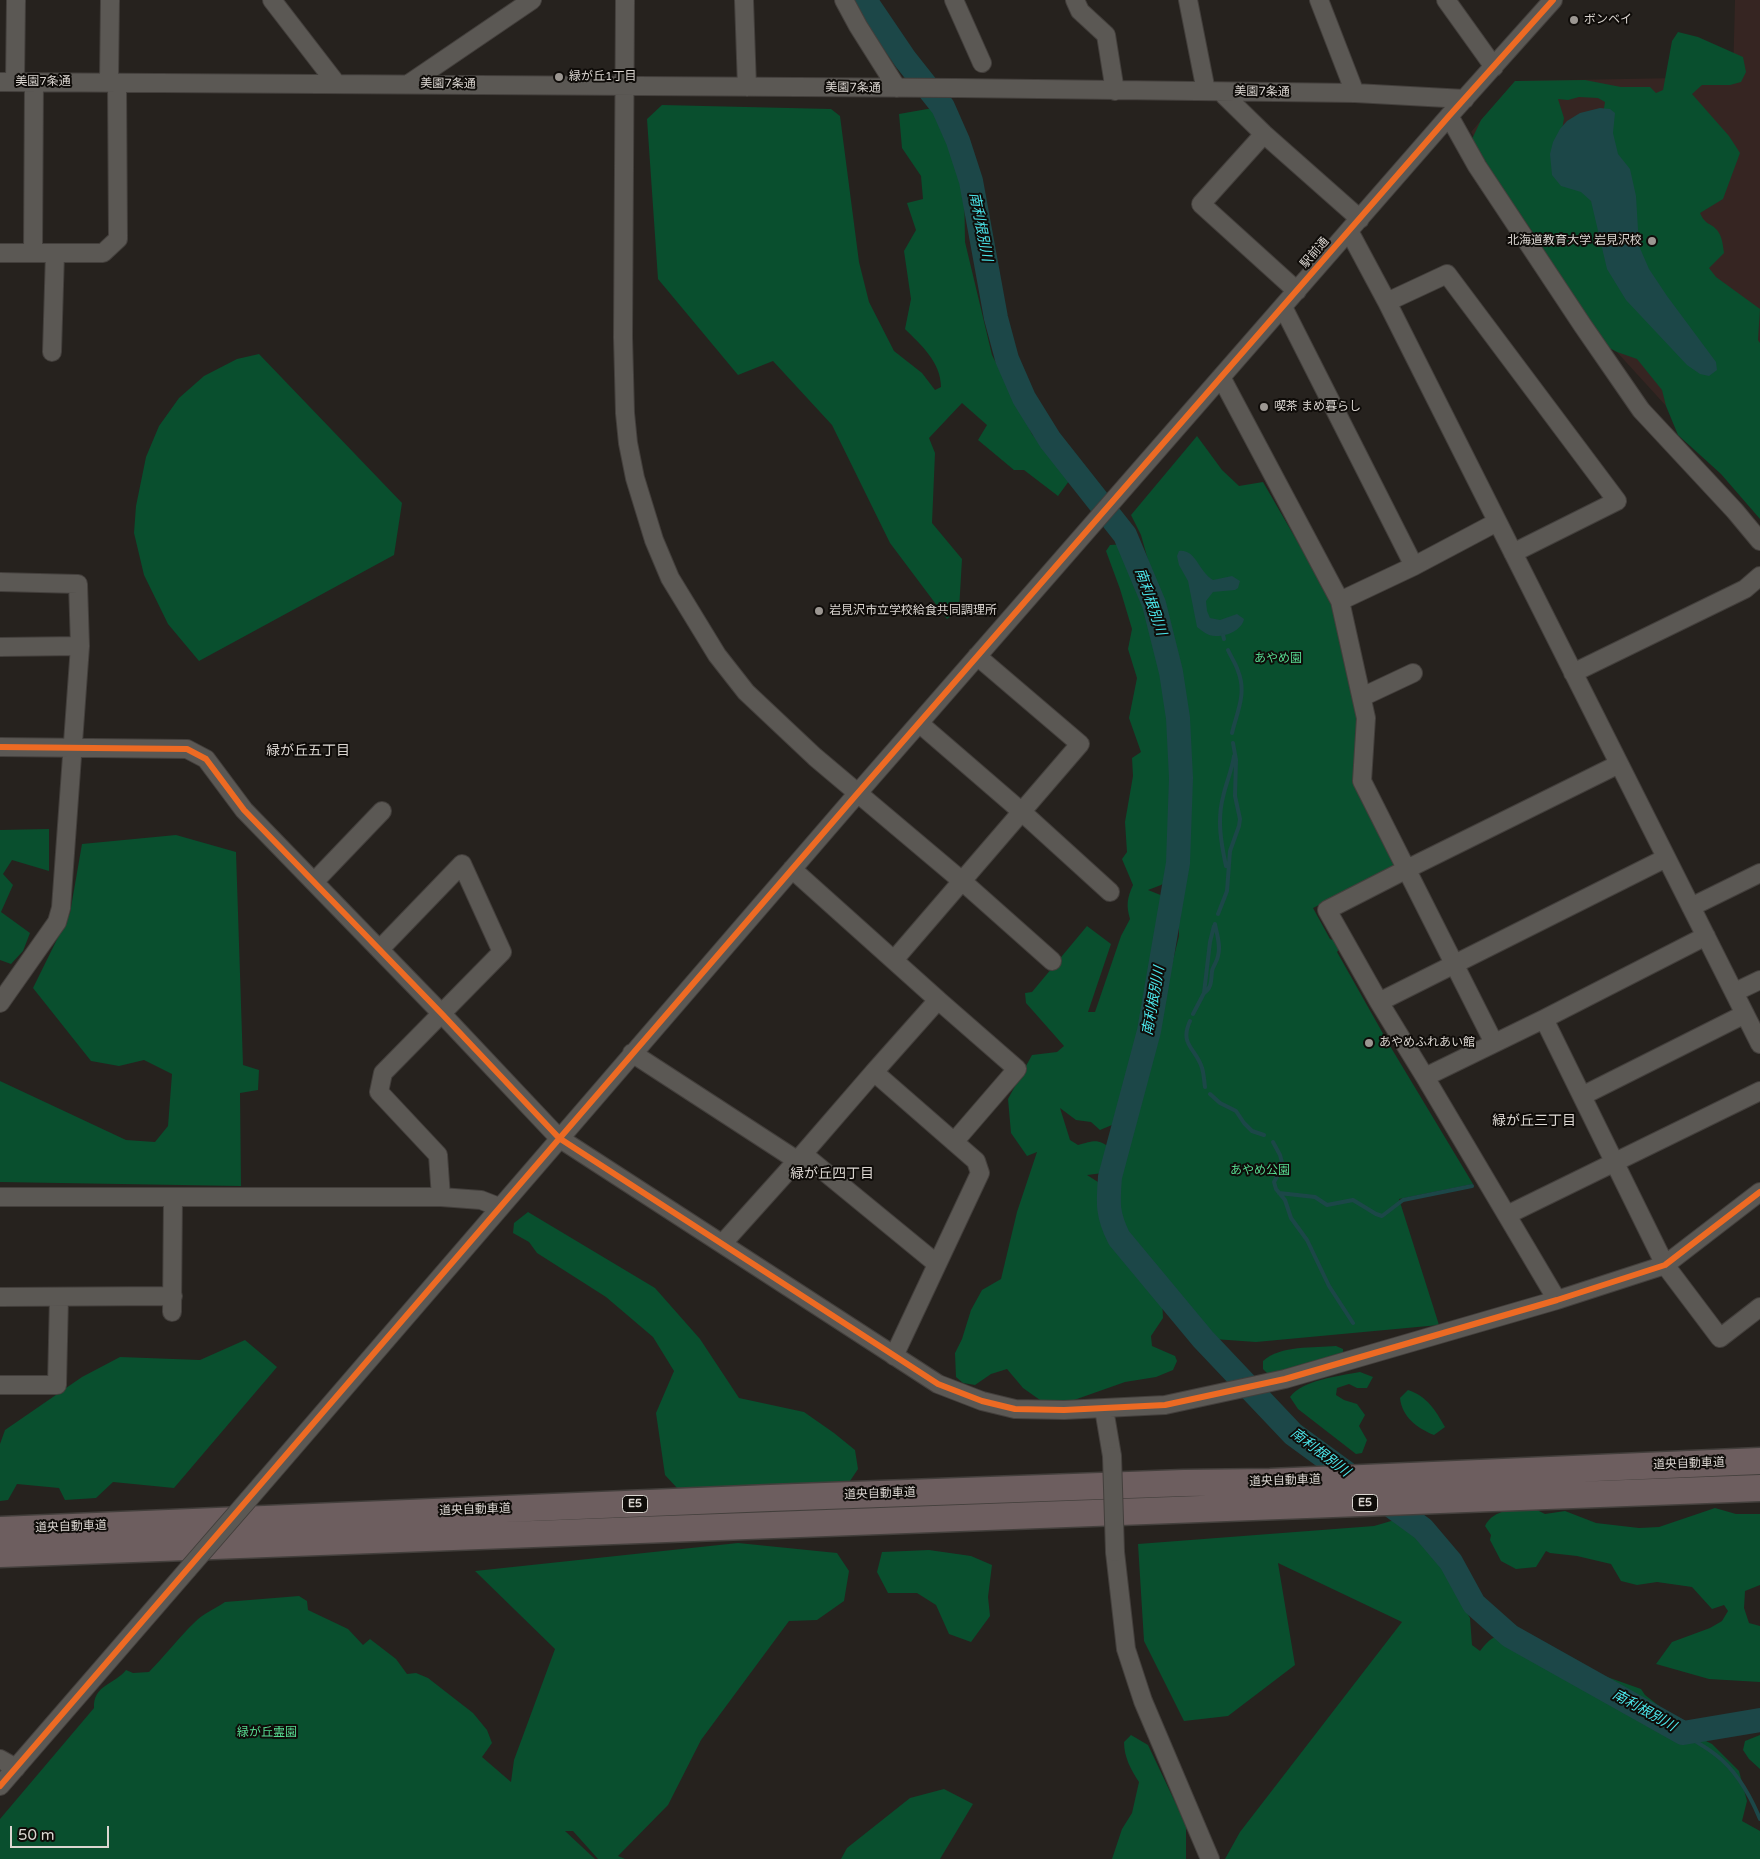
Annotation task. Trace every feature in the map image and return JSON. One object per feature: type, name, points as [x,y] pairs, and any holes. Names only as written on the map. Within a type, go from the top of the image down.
[{"type":"highway","name":"道央自動車道","points":[[0,1530],[790,1497],[1184,1483],[1270,1482],[1760,1461]]},
{"type":"highway","name":"道央自動車道","points":[[0,1554],[1760,1488]]},
{"type":"street","points":[[8,82],[16,0]]},
{"type":"street","points":[[0,253],[104,253],[118,239],[110,0]]},
{"type":"street","points":[[272,0],[336,83]]},
{"type":"street","points":[[410,83],[532,0]]},
{"type":"street","points":[[625,0],[622,337],[625,413],[634,478],[654,540],[670,578],[717,655],[746,692],[857,794],[962,880],[1052,961]]},
{"type":"street","points":[[744,0],[747,87]]},
{"type":"street","points":[[844,0],[858,26],[903,89]]},
{"type":"street","points":[[954,0],[982,64]]},
{"type":"street","points":[[1075,0],[1080,11],[1106,36],[1116,91]]},
{"type":"street","points":[[1188,0],[1213,91],[1264,134],[1355,225],[1387,302],[1760,1044]]},
{"type":"street","points":[[1319,0],[1355,93]]},
{"type":"street","points":[[1446,0],[1494,66]]},
{"type":"street","name":"駅前通","points":[[0,1786],[632,1053],[1494,66],[1536,8],[1553,0]]},
{"type":"street","name":"美園7条通","points":[[8,82],[410,83],[957,88],[1355,93],[1465,99]]},
{"type":"street","points":[[32,253],[34,82]]},
{"type":"street","points":[[1449,116],[1477,166],[1583,326],[1642,410],[1760,541]]},
{"type":"street","points":[[1264,134],[1200,204],[1297,291]]},
{"type":"street","points":[[52,352],[55,253]]},
{"type":"street","points":[[1387,302],[1447,274],[1616,501],[1513,552]]},
{"type":"street","points":[[1283,307],[1414,566]]},
{"type":"street","points":[[1221,377],[1340,601],[1366,718],[1362,781],[1494,1043]]},
{"type":"street","points":[[1340,601],[1414,566],[1497,522]]},
{"type":"street","points":[[1574,673],[1745,589],[1760,576]]},
{"type":"street","points":[[0,582],[78,584],[80,646],[63,890],[57,922],[0,1003]]},
{"type":"street","points":[[0,647],[80,646]]},
{"type":"street","points":[[894,960],[1080,744],[977,656]]},
{"type":"street","points":[[1362,697],[1414,673]]},
{"type":"street","points":[[919,723],[1022,812],[1110,892]]},
{"type":"street","points":[[0,747],[187,749],[206,759],[244,810],[380,949],[559,1138],[938,1384],[982,1402],[1016,1409],[1104,1409],[1165,1406],[1285,1379],[1557,1300],[1666,1265],[1760,1192]]},
{"type":"street","points":[[1557,1300],[1379,1002],[1327,910],[1619,764]]},
{"type":"street","points":[[314,882],[382,811]]},
{"type":"street","points":[[1379,1002],[1666,858]]},
{"type":"street","points":[[380,949],[462,864],[502,952],[383,1074],[379,1092],[438,1155],[441,1197]]},
{"type":"street","points":[[792,869],[1016,1068],[954,1142]]},
{"type":"street","points":[[1691,907],[1760,872]]},
{"type":"street","points":[[1425,1077],[1544,1019],[1706,936]]},
{"type":"street","points":[[1735,992],[1760,980]]},
{"type":"street","points":[[723,1243],[938,1000]]},
{"type":"street","points":[[1582,1096],[1745,1014]]},
{"type":"street","points":[[1544,1019],[1666,1265],[1720,1338],[1760,1307]]},
{"type":"street","points":[[632,1053],[800,1158],[937,1264]]},
{"type":"street","points":[[874,1072],[976,1162],[980,1173],[894,1356]]},
{"type":"street","points":[[1507,1215],[1760,1091]]},
{"type":"street","points":[[0,1197],[441,1197],[480,1200],[499,1207]]},
{"type":"street","points":[[0,1297],[59,1297],[173,1304],[173,1198]]},
{"type":"street","points":[[0,1385],[57,1385],[59,1297]]},
{"type":"street","points":[[1104,1409],[1112,1456],[1115,1552],[1126,1649],[1143,1701],[1210,1859]]},
{"type":"street","points":[[0,1759],[16,1768]]},
{"type":"shaded area","name":"北海道教育大学 岩見沢校","points":[[1735,0],[1760,0],[1760,509],[1615,350],[1471,132],[1515,81],[1733,77]]},
{"type":"green space","name":"北海道教育大学 岩見沢校","points":[[1678,32],[1698,37],[1743,57],[1746,72],[1741,82],[1730,85],[1702,85],[1692,94],[1729,136],[1740,153],[1723,199],[1700,213],[1706,222],[1719,232],[1724,253],[1709,268],[1716,277],[1760,309],[1758,340],[1760,343],[1760,519],[1721,474],[1678,435],[1666,406],[1662,390],[1637,359],[1617,352],[1600,343],[1547,258],[1541,244],[1501,187],[1472,139],[1481,120],[1515,81],[1585,80],[1621,87],[1650,87],[1656,93],[1663,90],[1672,41]],"holes":[[[1598,98],[1605,102],[1603,114],[1642,270],[1583,190],[1559,149],[1564,118],[1558,99]]]},
{"type":"green space","points":[[662,105],[831,109],[840,116],[859,262],[869,302],[894,351],[922,373],[935,390],[941,387],[938,370],[929,355],[905,329],[911,299],[904,251],[916,230],[907,203],[923,199],[921,176],[902,148],[899,114],[933,108],[964,179],[965,242],[992,355],[1032,434],[1069,481],[1058,496],[1024,470],[1014,470],[978,440],[987,425],[962,403],[929,438],[935,453],[932,523],[962,559],[959,610],[947,619],[890,543],[832,425],[773,361],[738,375],[658,279],[647,119]]},
{"type":"green space","points":[[259,354],[402,503],[394,555],[199,661],[168,624],[144,575],[134,533],[136,506],[146,457],[159,426],[179,398],[204,376],[237,359]]},
{"type":"green space","name":"あやめ公園","points":[[1197,436],[1222,470],[1239,486],[1263,482],[1334,605],[1362,717],[1357,783],[1398,865],[1313,908],[1330,939],[1336,941],[1340,948],[1337,952],[1390,1046],[1473,1184],[1399,1199],[1439,1325],[1256,1342],[1214,1339],[1127,1236],[1117,1214],[1115,1185],[1120,1139],[1146,1068],[1179,936],[1179,926],[1165,977],[1143,1001],[1132,1077],[1112,1125],[1100,1130],[1091,1122],[1076,1120],[1060,1108],[1070,1140],[1078,1145],[1099,1142],[1111,1149],[1103,1173],[1087,1175],[1098,1182],[1104,1192],[1101,1213],[1113,1246],[1162,1298],[1163,1318],[1151,1336],[1152,1346],[1175,1356],[1177,1361],[1173,1370],[1156,1377],[1125,1382],[1074,1400],[1040,1400],[1023,1388],[1007,1369],[991,1374],[975,1385],[963,1383],[956,1377],[955,1353],[962,1339],[971,1310],[982,1290],[1001,1279],[1017,1212],[1037,1152],[1027,1156],[1011,1133],[1008,1099],[1032,1055],[1057,1052],[1064,1046],[1026,1003],[1025,993],[1032,992],[1087,926],[1111,944],[1088,1012],[1095,1012],[1121,936],[1130,919],[1128,902],[1133,885],[1122,859],[1127,852],[1125,822],[1133,776],[1132,758],[1141,752],[1129,718],[1137,678],[1128,649],[1132,629],[1106,551],[1110,545],[1126,544],[1152,590],[1182,691],[1182,682],[1141,535],[1131,515]],"holes":[[[1187,822],[1186,866],[1180,920],[1176,908],[1163,896],[1148,890],[1161,885],[1181,871]]]},
{"type":"green space","points":[[49,829],[49,871],[12,860],[3,874],[13,885],[1,912],[30,933],[23,951],[11,964],[0,960],[0,830]]},
{"type":"green space","points":[[176,835],[236,852],[243,1065],[259,1070],[258,1090],[240,1093],[241,1186],[0,1182],[0,1081],[126,1140],[155,1142],[168,1126],[172,1074],[144,1060],[119,1066],[91,1061],[33,988],[70,913],[82,844]]},
{"type":"green space","points":[[528,1212],[655,1288],[700,1339],[739,1398],[804,1412],[855,1450],[858,1469],[848,1484],[678,1489],[665,1475],[656,1413],[674,1371],[653,1337],[606,1297],[537,1253],[529,1242],[513,1233],[514,1223]]},
{"type":"green space","points":[[245,1340],[277,1367],[174,1488],[113,1482],[96,1498],[65,1500],[59,1488],[17,1484],[8,1500],[0,1501],[0,1444],[5,1430],[82,1377],[120,1357],[200,1360]]},
{"type":"green space","points":[[1336,1346],[1343,1349],[1343,1355],[1334,1359],[1268,1374],[1263,1369],[1263,1361],[1279,1352],[1298,1348]]},
{"type":"green space","points":[[1360,1372],[1373,1377],[1367,1388],[1357,1388],[1349,1384],[1337,1388],[1336,1395],[1357,1404],[1365,1415],[1359,1426],[1367,1440],[1362,1453],[1356,1454],[1298,1409],[1290,1397],[1303,1386],[1332,1377]]},
{"type":"green space","points":[[1408,1390],[1426,1400],[1445,1427],[1434,1435],[1411,1421],[1401,1405],[1400,1398]]},
{"type":"green space","points":[[1533,1508],[1545,1514],[1565,1511],[1596,1523],[1639,1528],[1659,1527],[1715,1508],[1736,1514],[1760,1514],[1760,1585],[1745,1591],[1744,1608],[1749,1623],[1760,1626],[1760,1682],[1709,1679],[1656,1664],[1672,1642],[1710,1628],[1722,1621],[1728,1611],[1724,1605],[1712,1609],[1692,1587],[1657,1582],[1637,1585],[1621,1581],[1611,1564],[1546,1551],[1536,1567],[1516,1569],[1501,1561],[1490,1540],[1491,1535],[1485,1526],[1489,1520],[1499,1513]]},
{"type":"green space","points":[[1398,1519],[1423,1533],[1452,1572],[1452,1587],[1470,1618],[1472,1645],[1480,1651],[1494,1637],[1509,1636],[1524,1639],[1535,1659],[1554,1655],[1578,1661],[1596,1673],[1641,1689],[1645,1695],[1668,1713],[1682,1729],[1712,1744],[1739,1771],[1747,1801],[1742,1821],[1760,1831],[1760,1859],[1225,1859],[1240,1832],[1402,1622],[1278,1563],[1295,1665],[1228,1716],[1184,1721],[1144,1641],[1138,1544],[1374,1526]]},
{"type":"green space","name":"緑が丘霊園","points":[[738,1543],[837,1553],[849,1571],[844,1601],[817,1620],[789,1621],[701,1740],[668,1805],[618,1856],[625,1859],[598,1859],[573,1831],[565,1831],[595,1859],[0,1859],[0,1819],[94,1708],[97,1694],[126,1670],[133,1673],[149,1672],[195,1622],[225,1602],[299,1596],[307,1601],[308,1610],[348,1629],[363,1645],[370,1639],[396,1659],[407,1674],[416,1673],[428,1678],[473,1713],[487,1730],[492,1743],[482,1757],[511,1782],[514,1760],[555,1649],[475,1571]]},
{"type":"green space","points":[[929,1550],[971,1556],[992,1565],[988,1597],[990,1616],[971,1642],[949,1634],[936,1605],[917,1593],[888,1593],[877,1572],[882,1552]]},
{"type":"green space","points":[[1131,1735],[1148,1745],[1186,1825],[1186,1859],[1112,1859],[1122,1829],[1132,1813],[1139,1782],[1125,1753],[1124,1742]]},
{"type":"green space","points":[[1760,1735],[1760,1769],[1749,1759],[1743,1750],[1745,1741]]},
{"type":"green space","points":[[944,1789],[973,1804],[940,1859],[841,1859],[847,1848],[910,1798]]},
{"type":"water","points":[[1600,108],[1610,109],[1615,113],[1613,133],[1618,154],[1630,169],[1636,196],[1639,246],[1649,269],[1716,362],[1717,370],[1709,376],[1700,374],[1687,365],[1626,300],[1607,269],[1591,201],[1581,192],[1561,186],[1552,175],[1550,154],[1553,142],[1560,129],[1567,121],[1580,113]]},
{"type":"water","points":[[1179,551],[1189,553],[1213,580],[1232,576],[1240,581],[1238,588],[1235,590],[1213,592],[1206,601],[1210,618],[1220,620],[1237,614],[1244,619],[1237,629],[1228,634],[1212,636],[1197,627],[1188,581],[1179,565],[1177,556]]},
{"type":"waterway","name":"南利根別川","points":[[865,0],[905,59],[943,107],[958,141],[971,181],[996,318],[1007,359],[1024,398],[1050,440],[1125,535],[1154,604],[1171,672],[1178,718],[1181,778],[1178,863],[1149,1031],[1110,1177],[1109,1208],[1112,1222],[1119,1238],[1203,1339],[1293,1434],[1423,1529],[1451,1562],[1474,1604],[1510,1636],[1683,1733],[1760,1720]]},
{"type":"waterway","points":[[1223,635],[1224,639]]},
{"type":"waterway","points":[[1228,650],[1237,668],[1242,687],[1232,733]]},
{"type":"waterway","points":[[1218,914],[1227,891],[1230,851],[1240,819],[1235,796],[1236,760],[1233,743]]},
{"type":"waterway","points":[[1226,866],[1221,840],[1220,814],[1234,756]]},
{"type":"waterway","points":[[1193,1014],[1210,986],[1219,952],[1215,924]]},
{"type":"waterway","points":[[1204,993],[1210,942],[1214,926]]},
{"type":"waterway","points":[[1190,1021],[1187,1029],[1187,1041],[1202,1068],[1205,1087]]},
{"type":"waterway","points":[[1210,1094],[1220,1103],[1236,1111],[1252,1131],[1264,1135]]},
{"type":"waterway","points":[[1273,1142],[1283,1166],[1274,1182],[1276,1189],[1285,1200],[1291,1218],[1307,1240],[1329,1286],[1353,1323]]},
{"type":"waterway","points":[[1279,1193],[1315,1197],[1327,1205],[1353,1200],[1382,1216],[1403,1200],[1472,1186]]},
{"type":"waterway","points":[[1683,1733],[1724,1761],[1737,1776],[1747,1792],[1760,1819]]},
{"type":"cycle path","points":[[0,1786],[857,794],[1449,116],[1553,0]]},
{"type":"cycle path","points":[[0,747],[187,749],[206,759],[244,810],[442,1014],[559,1138],[938,1384],[982,1401],[1015,1409],[1064,1410],[1165,1405],[1285,1379],[1557,1300],[1665,1265],[1760,1192]]},
{"type":"place","name":"ボンベイ","points":[[1574,20]]},
{"type":"place","name":"緑が丘1丁目","points":[[559,77]]},
{"type":"place","name":"北海道教育大学 岩見沢校","points":[[1652,241]]},
{"type":"place","name":"喫茶 まめ暮らし","points":[[1264,407]]},
{"type":"place","name":"岩見沢市立学校給食共同調理所","points":[[819,611]]},
{"type":"place","name":"あやめふれあい館","points":[[1369,1043]]},
{"type":"district","name":"緑が丘五丁目","points":[[308,751]]},
{"type":"district","name":"緑が丘三丁目","points":[[1534,1121]]},
{"type":"district","name":"緑が丘四丁目","points":[[832,1174]]},
{"type":"park label","name":"あやめ園","points":[[1278,659]]}]
